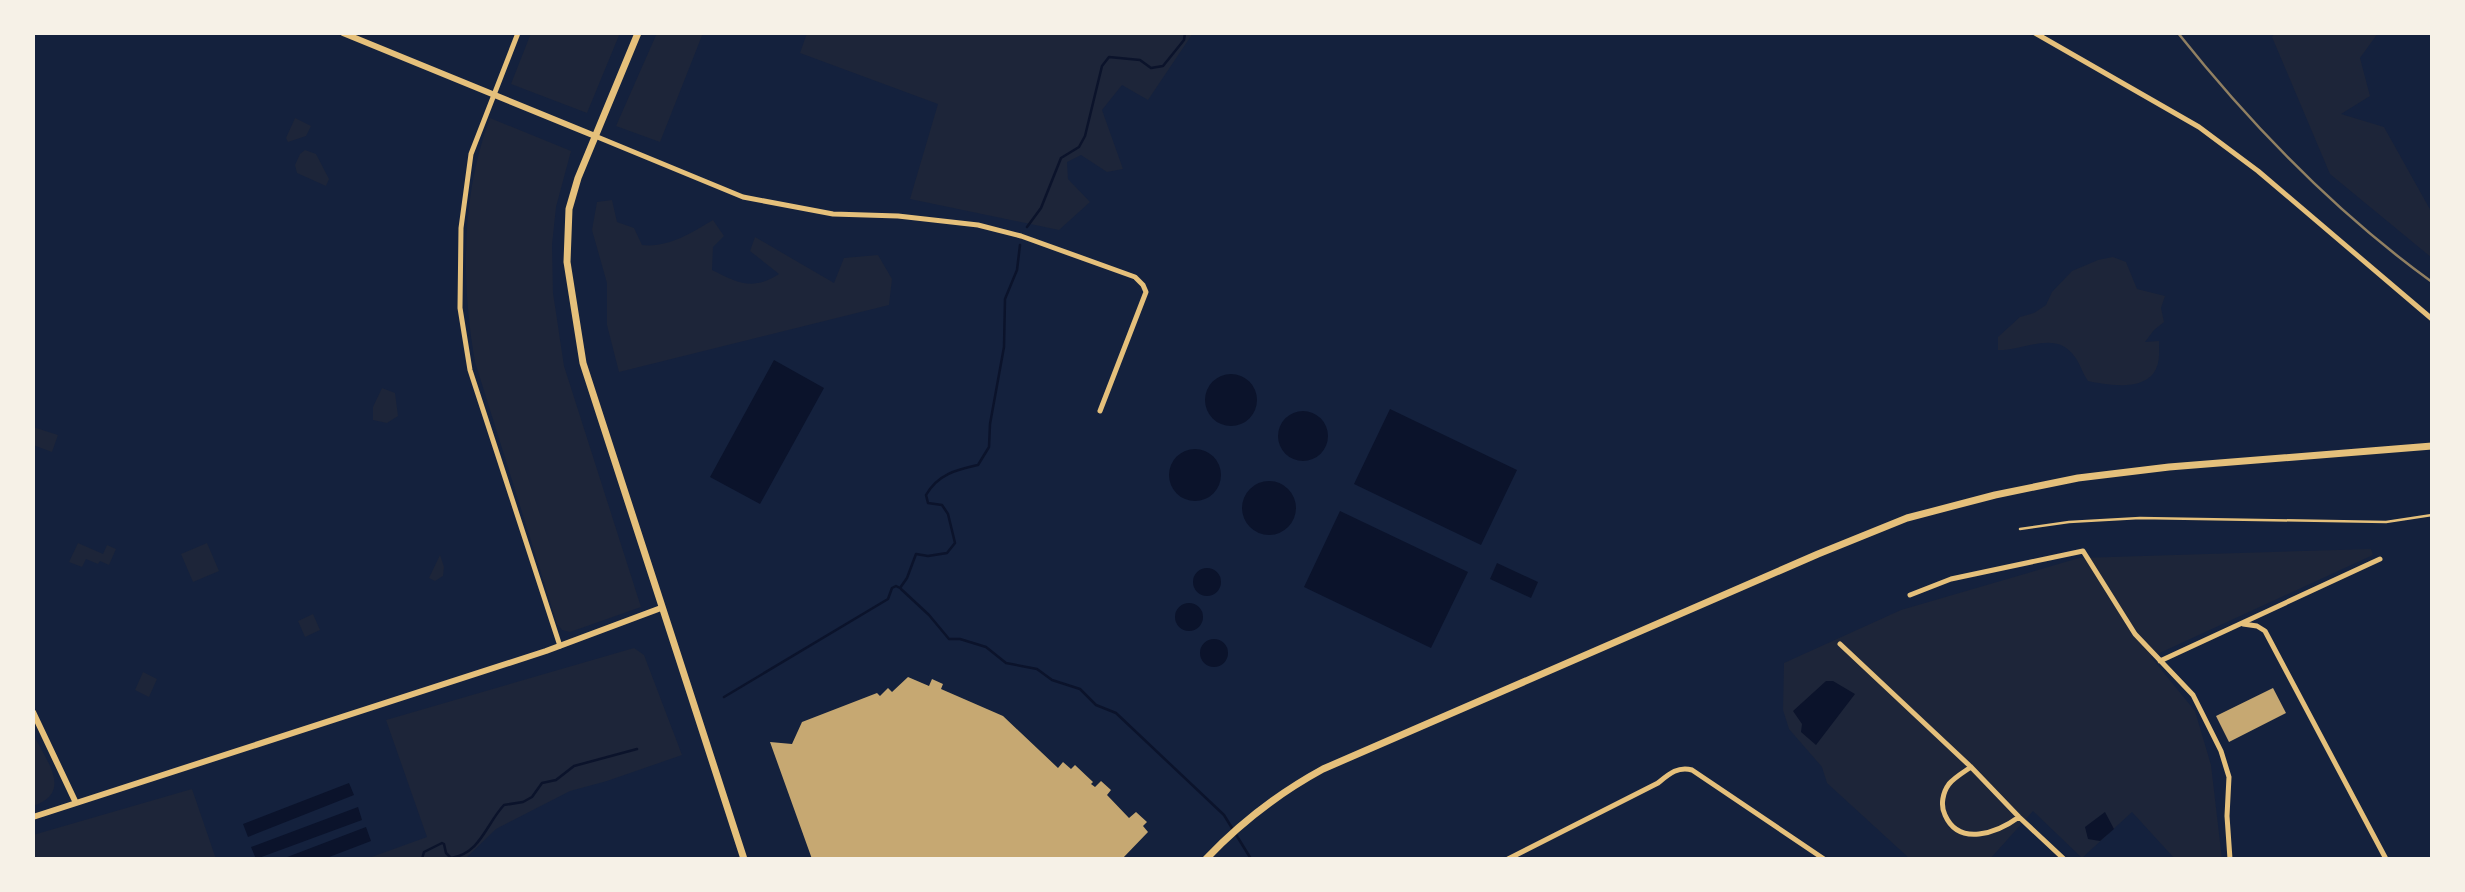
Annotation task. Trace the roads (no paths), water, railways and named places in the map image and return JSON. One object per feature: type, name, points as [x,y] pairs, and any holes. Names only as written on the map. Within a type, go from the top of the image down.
[{"type":"main road","points":[[638,33],[578,178],[569,209],[567,262],[570,292],[583,363],[744,859]]},
{"type":"main road","points":[[1206,859],[1255,812],[1323,769],[1818,554],[1907,519],[1995,495],[2078,478],[2169,467],[2432,446]]},
{"type":"street","points":[[343,33],[743,197],[832,214],[898,216],[978,225],[1076,254],[1135,277],[1146,292],[1100,411]]},
{"type":"street","points":[[518,33],[471,154],[461,228],[460,308],[470,370],[560,646]]},
{"type":"street","points":[[2035,33],[2199,127],[2258,172],[2432,319]]},
{"type":"street","points":[[1910,595],[1951,579],[2082,551],[2135,634],[2193,695],[2221,751],[2230,777],[2227,816],[2230,859]]},
{"type":"street","points":[[2160,661],[2380,559]]},
{"type":"street","points":[[33,817],[560,646],[661,608]]},
{"type":"street","points":[[2243,624],[2257,625],[2265,631],[2386,859]]},
{"type":"street","points":[[1840,644],[2064,859]]},
{"type":"street","points":[[33,712],[76,803]]},
{"type":"street","points":[[1971,767],[1948,785],[1942,801],[1949,824],[1968,834],[1988,834],[2019,817]]},
{"type":"street","points":[[1508,859],[1684,768],[1692,770],[1824,859]]},
{"type":"lane","points":[[2020,529],[2069,522],[2140,519],[2386,522],[2432,514]]},
{"type":"waterway","points":[[1027,227],[1041,208],[1061,158],[1079,147],[1085,136],[1102,66],[1109,57],[1140,60],[1151,68],[1163,66],[1184,40],[1185,33]]},
{"type":"waterway","points":[[724,697],[888,599],[892,588],[900,588],[907,578],[916,554],[928,556],[947,553],[955,543],[948,514],[942,505],[928,503],[926,495],[942,478],[955,471],[978,465],[989,447],[990,424],[1004,347],[1005,299],[1017,270],[1020,245]]},
{"type":"waterway","points":[[901,589],[929,615],[949,639],[960,639],[986,647],[1006,663],[1037,669],[1052,680],[1080,689],[1096,705],[1116,713],[1224,815],[1251,859]]},
{"type":"waterway","points":[[422,859],[424,852],[442,843],[451,858],[461,855],[476,844],[504,805],[523,802],[532,797],[542,783],[556,780],[574,766],[637,749]]},
{"type":"railway","points":[[2178,33],[2235,101],[2296,166],[2362,227],[2432,282]]}]
